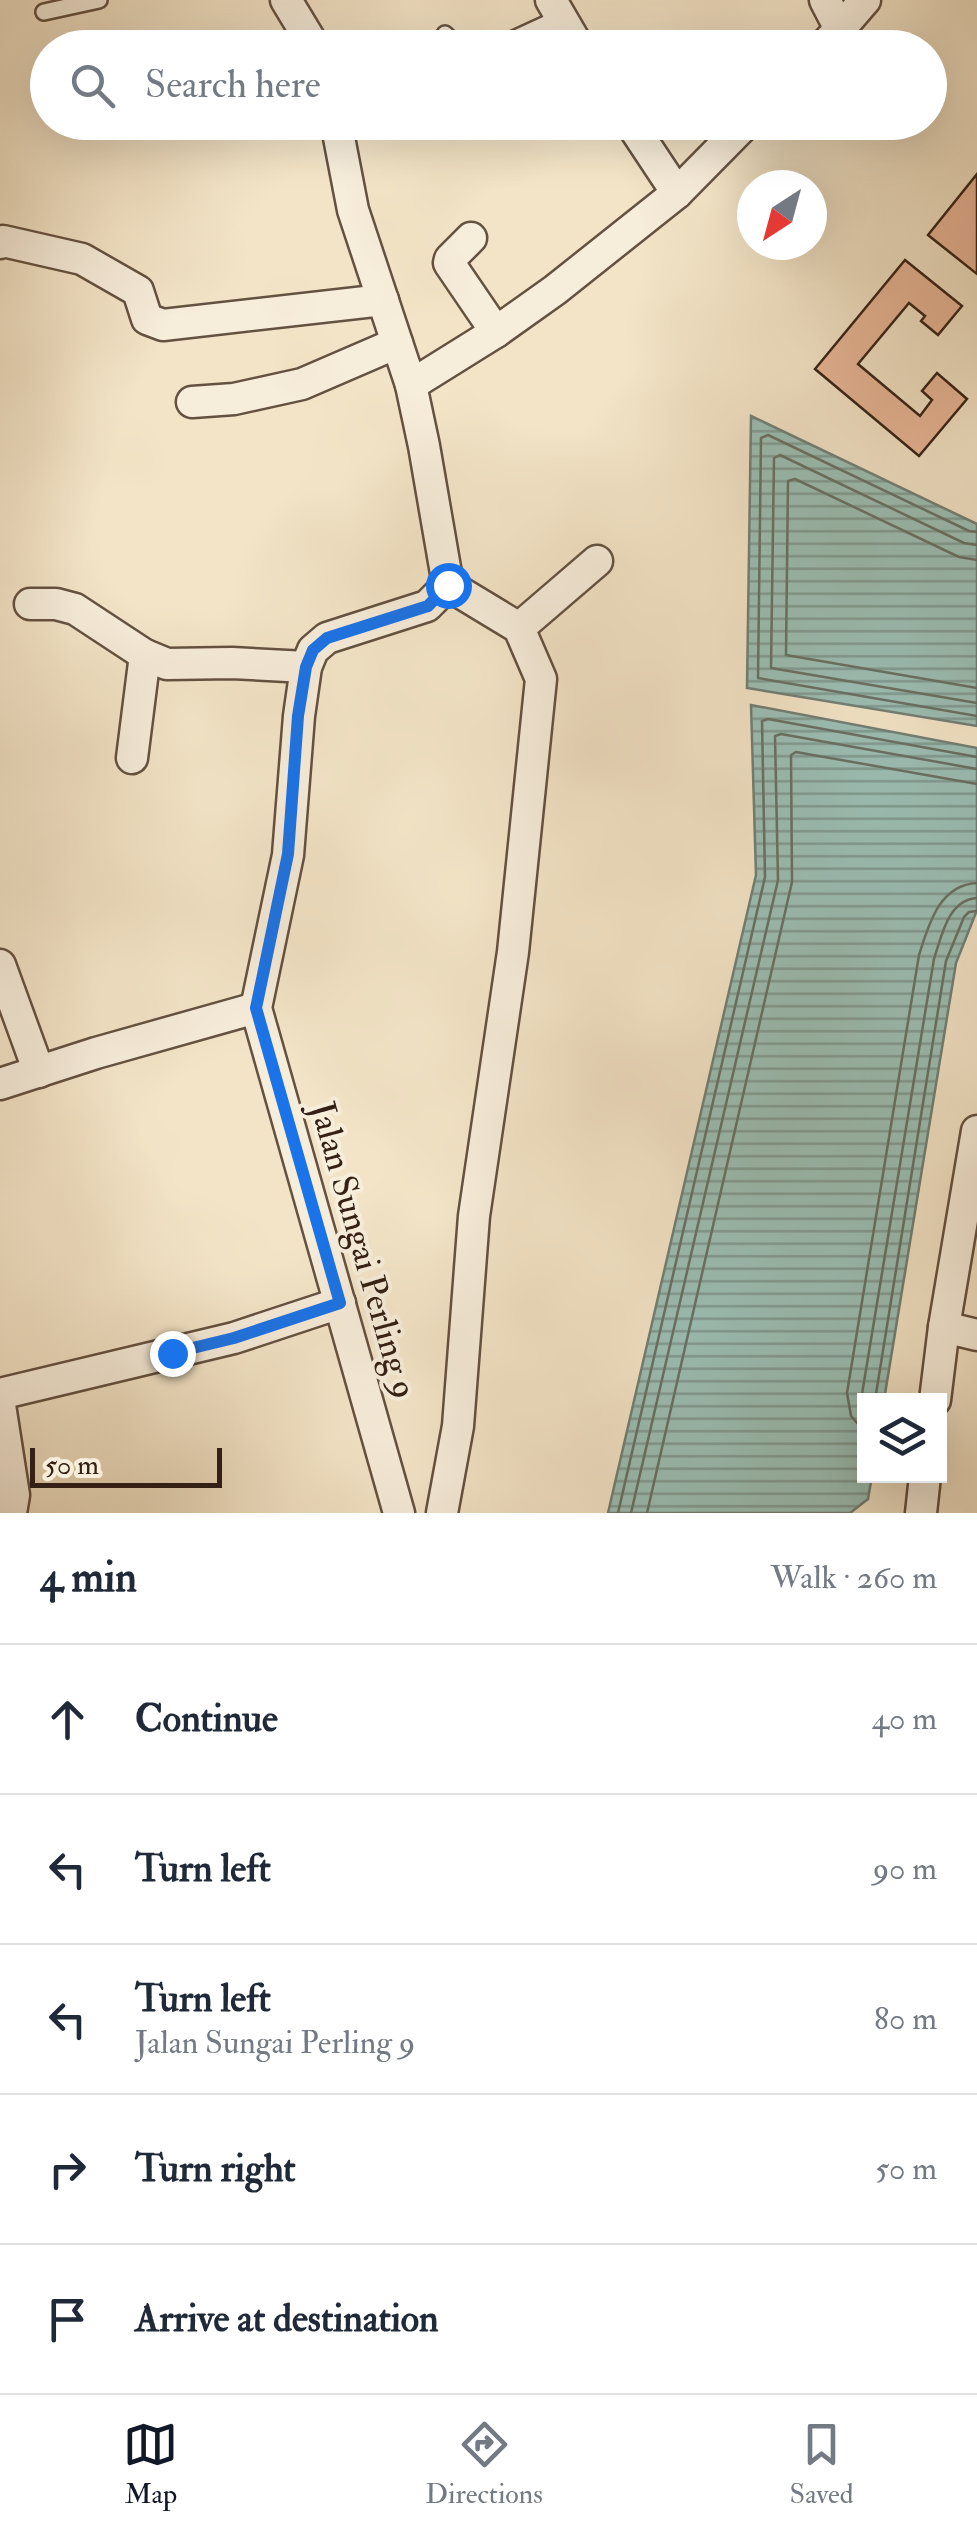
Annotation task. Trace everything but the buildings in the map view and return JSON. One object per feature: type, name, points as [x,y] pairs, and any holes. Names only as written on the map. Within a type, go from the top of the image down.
[{"type":"street","points":[[286,0],[304,30]]},
{"type":"street","points":[[825,0],[830,30]]},
{"type":"street","points":[[838,30],[865,0]]},
{"type":"street","points":[[556,8],[569,30]]},
{"type":"street","points":[[339,140],[353,210],[411,384],[448,585],[519,628],[541,680],[513,952],[474,1216],[458,1426],[442,1513]]},
{"type":"street","points":[[642,140],[677,192]]},
{"type":"street","points":[[411,384],[555,290],[677,192],[729,140]]},
{"type":"street","points":[[471,238],[449,264],[496,332]]},
{"type":"street","points":[[0,243],[82,259],[138,291],[146,319],[163,325],[383,300]]},
{"type":"street","points":[[192,402],[234,399],[302,384],[398,343]]},
{"type":"street","points":[[519,628],[597,562]]},
{"type":"street","points":[[0,1084],[256,1008],[288,854],[298,716],[306,667],[313,650],[327,638],[428,606],[448,585]]},
{"type":"street","points":[[30,604],[76,609],[145,655],[167,664],[306,667]]},
{"type":"street","points":[[132,758],[145,655]]},
{"type":"street","points":[[0,965],[39,1072]]},
{"type":"street","name":"Jalan Sungai Perling 9","points":[[256,1008],[340,1303],[389,1511]]},
{"type":"street","points":[[936,1393],[977,1131]]},
{"type":"street","points":[[0,1394],[234,1338],[340,1303]]},
{"type":"street","points":[[944,1327],[977,1335]]},
{"type":"street","points":[[0,1405],[14,1495],[11,1513]]},
{"type":"street","points":[[921,1513],[924,1483]]},
{"type":"lane","points":[[44,12],[99,0]]},
{"type":"lane","points":[[522,30],[556,8]]},
{"type":"water","points":[[751,416],[977,524],[977,726],[747,688]]},
{"type":"water","points":[[751,705],[977,748],[977,910],[956,963],[885,1393],[857,1393],[857,1483],[871,1483],[868,1499],[850,1513],[608,1513],[756,875]]},
{"type":"route","points":[[172,1353],[234,1338],[340,1303],[256,1008],[288,854],[298,716],[306,667],[313,650],[327,638],[428,606],[448,585]]}]
